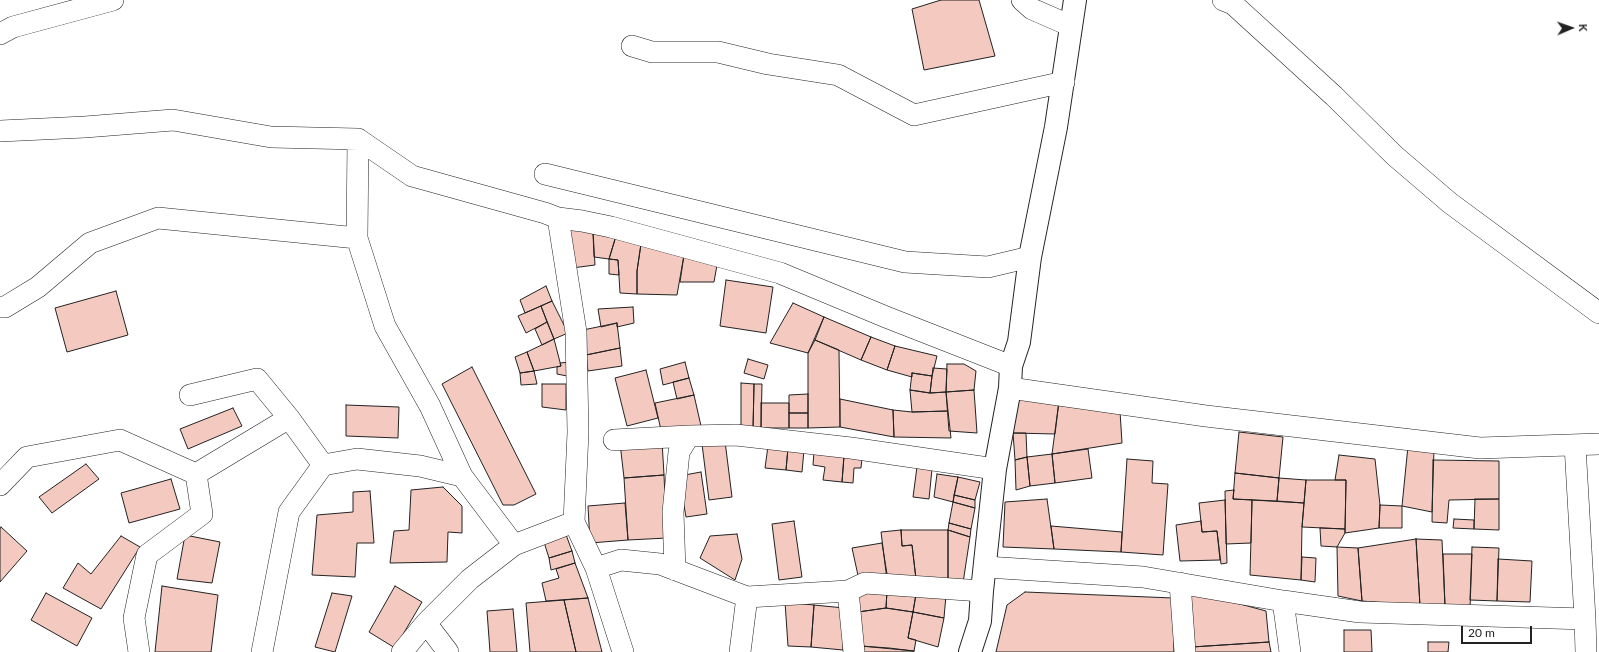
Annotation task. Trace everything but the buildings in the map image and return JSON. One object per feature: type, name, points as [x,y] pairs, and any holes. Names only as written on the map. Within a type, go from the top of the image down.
[{"type":"main road","points":[[970,652],[980,621],[995,470],[1010,388],[1011,366],[1019,342],[1030,257],[1064,82],[1075,0]]},
{"type":"street","points":[[0,34],[13,27],[113,0]]},
{"type":"street","points":[[1022,0],[1032,9],[1071,26]]},
{"type":"street","points":[[1223,0],[1233,4],[1334,96],[1395,156],[1450,203],[1599,313]]},
{"type":"street","points":[[632,46],[652,52],[718,52],[768,64],[838,75],[914,115],[1064,82]]},
{"type":"street","points":[[0,131],[85,127],[173,120],[271,136],[358,139],[412,176],[545,212],[558,218],[611,227],[780,273],[886,317],[1011,366]]},
{"type":"street","points":[[358,139],[357,238],[385,326],[430,406],[462,476],[514,545]]},
{"type":"street","points":[[545,174],[905,262],[988,267],[1030,257]]},
{"type":"street","points":[[0,308],[5,307],[38,287],[90,243],[158,218],[357,238]]},
{"type":"street","points":[[558,218],[576,332],[578,432],[574,522],[596,568],[623,652]]},
{"type":"street","points":[[190,395],[257,379],[289,418],[323,465]]},
{"type":"street","points":[[1010,388],[1206,416],[1480,448],[1599,444]]},
{"type":"street","points":[[196,474],[289,418]]},
{"type":"street","points":[[614,440],[736,435],[852,448],[995,470]]},
{"type":"street","points":[[675,570],[674,512],[678,452],[689,436]]},
{"type":"street","points":[[0,485],[26,457],[120,440],[196,474]]},
{"type":"street","points":[[1575,445],[1586,652]]},
{"type":"street","points":[[262,652],[289,512],[323,465],[357,459],[420,466],[462,476]]},
{"type":"street","points":[[139,652],[134,618],[146,554],[202,514],[196,474]]},
{"type":"street","points":[[402,652],[426,623],[470,579],[514,545],[574,522]]},
{"type":"street","points":[[596,568],[621,560],[660,564],[747,597],[848,591],[864,583],[982,591]]},
{"type":"street","points":[[986,567],[1143,577],[1282,601],[1360,612],[1585,619]]},
{"type":"street","points":[[1180,583],[1185,652]]},
{"type":"street","points":[[848,591],[854,652]]},
{"type":"street","points":[[740,652],[747,597]]},
{"type":"street","points":[[1282,601],[1290,652]]},
{"type":"street","points":[[426,623],[448,652]]}]
